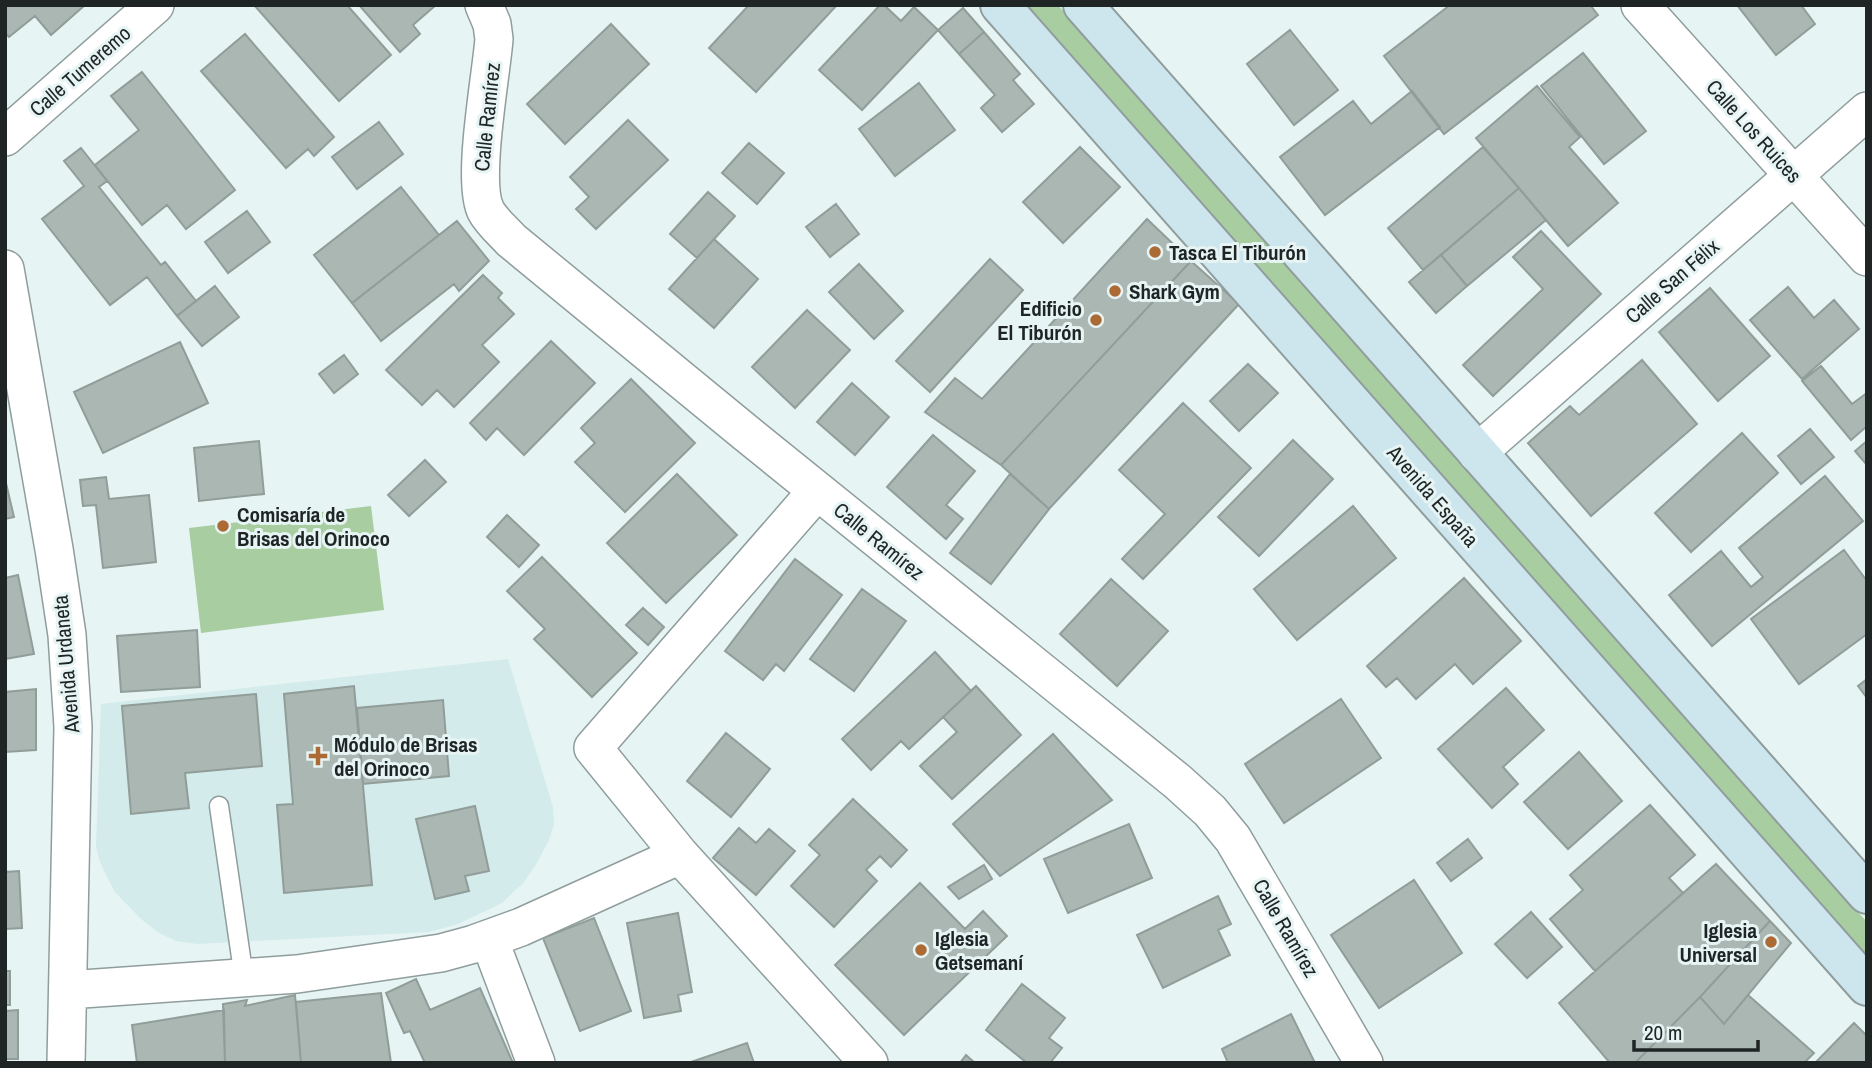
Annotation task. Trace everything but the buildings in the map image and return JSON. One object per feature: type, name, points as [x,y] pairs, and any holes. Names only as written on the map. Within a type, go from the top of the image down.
[{"type":"main road","name":"Avenida España","points":[[1000,5],[1867,986]]},
{"type":"main road","points":[[1083,5],[1867,894]]},
{"type":"street","name":"Calle Tumeremo","points":[[7,136],[155,5]]},
{"type":"street","name":"Calle Ramírez","points":[[484,5],[492,24],[494,39],[480,170],[480,187],[486,211],[511,240],[1210,811],[1233,839],[1255,874],[1364,1063]]},
{"type":"street","name":"Calle Los Ruices","points":[[1640,5],[1867,257]]},
{"type":"street","name":"Calle San Félix","points":[[1477,453],[1867,111]]},
{"type":"street","name":"Avenida Urdaneta","points":[[5,269],[54,549],[66,635],[73,727],[66,1063]]},
{"type":"street","points":[[817,491],[593,748],[680,855],[869,1063]]},
{"type":"street","points":[[68,990],[297,974],[441,953],[489,939],[544,917],[680,855]]},
{"type":"street","points":[[489,939],[536,1063]]},
{"type":"lane","points":[[219,806],[244,978]]},
{"type":"shaded area","name":"Módulo de Brisas del Orinoco","points":[[508,659],[553,807],[554,824],[537,863],[524,882],[502,903],[458,924],[429,932],[197,944],[176,941],[159,933],[114,891],[96,847],[101,704]]},
{"type":"green space","points":[[1025,5],[1058,5],[1867,922],[1867,959]]},
{"type":"green space","points":[[371,506],[384,610],[201,633],[189,528]]},
{"type":"place","name":"Tasca El Tiburón","points":[[1155,252]]},
{"type":"place","name":"Shark Gym","points":[[1115,291]]},
{"type":"place","name":"Edificio El Tiburón","points":[[1096,320]]},
{"type":"place","name":"Comisaría de Brisas del Orinoco","points":[[223,526]]},
{"type":"place","name":"Módulo de Brisas del Orinoco","points":[[318,756]]},
{"type":"place","name":"Iglesia Universal","points":[[1771,942]]},
{"type":"place","name":"Iglesia Getsemaní","points":[[921,950]]}]
